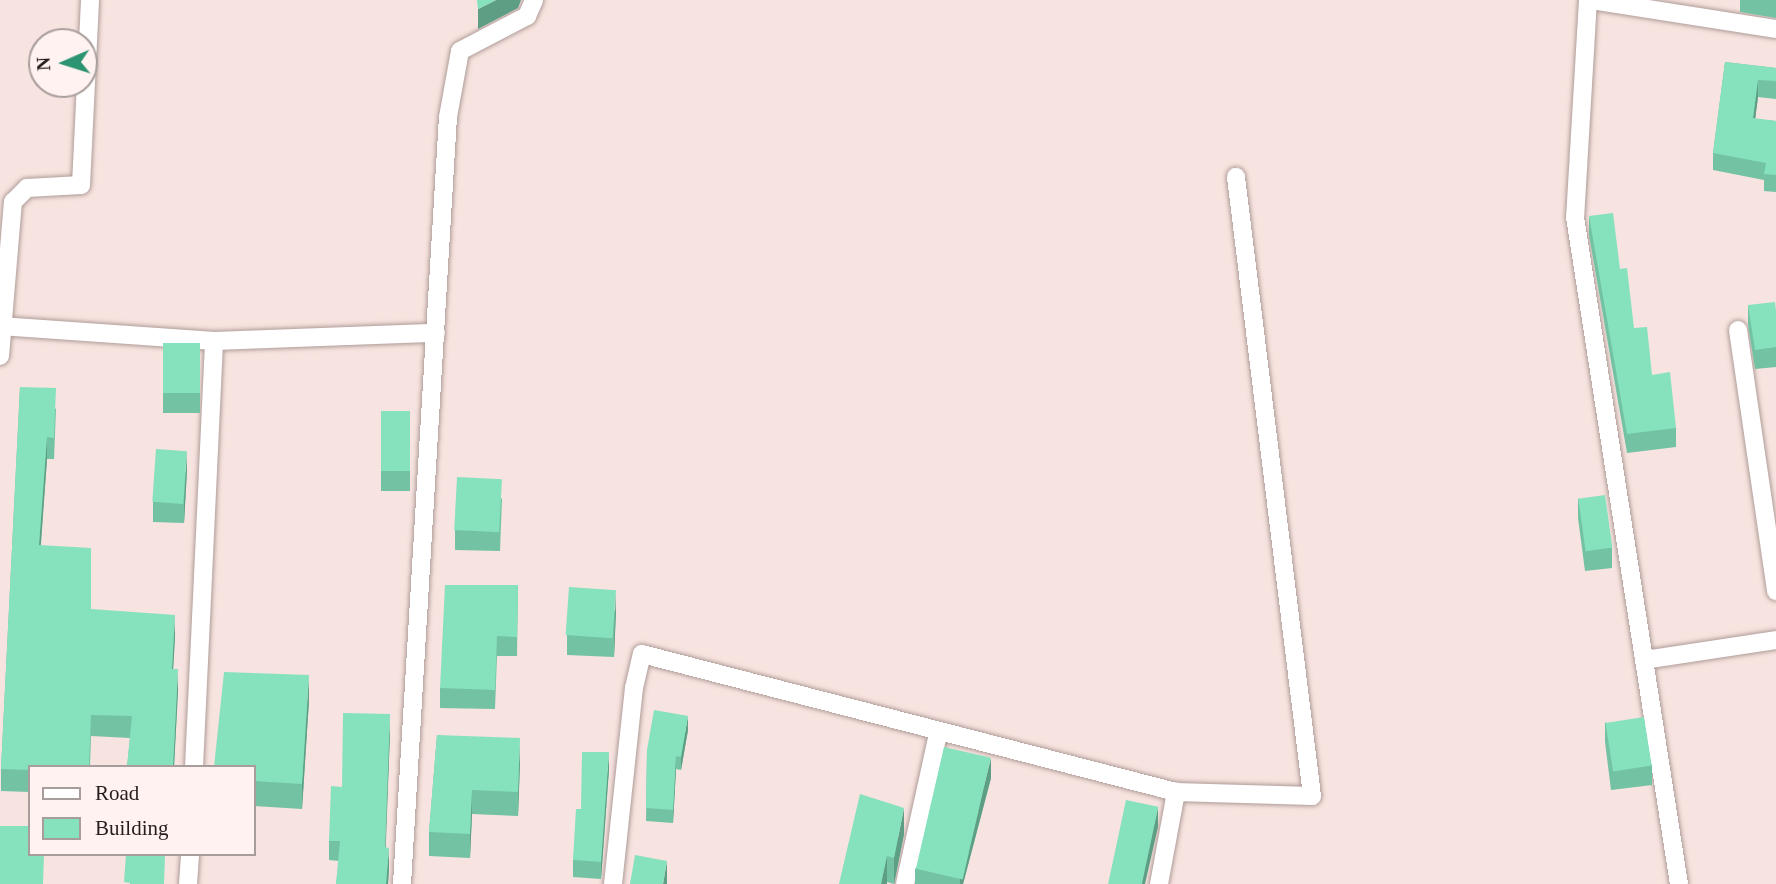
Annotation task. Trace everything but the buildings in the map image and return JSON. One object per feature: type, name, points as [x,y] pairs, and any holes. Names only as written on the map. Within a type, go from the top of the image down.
[{"type":"street","points":[[0,356],[13,202],[27,188],[81,185],[90,0]]},
{"type":"street","points":[[402,884],[449,117],[460,51],[527,16],[534,0]]},
{"type":"street","points":[[1679,884],[1575,217],[1590,0],[1776,29]]},
{"type":"street","points":[[613,884],[634,688],[642,654],[938,734],[1176,792],[1312,796],[1236,177]]},
{"type":"street","points":[[1,326],[214,341],[436,333]]},
{"type":"street","points":[[1738,330],[1776,591]]},
{"type":"street","points":[[194,765],[214,341]]},
{"type":"street","points":[[1644,660],[1776,640]]},
{"type":"street","points":[[905,884],[938,734]]},
{"type":"street","points":[[1159,884],[1176,792]]},
{"type":"street","points":[[188,884],[190,856]]}]
